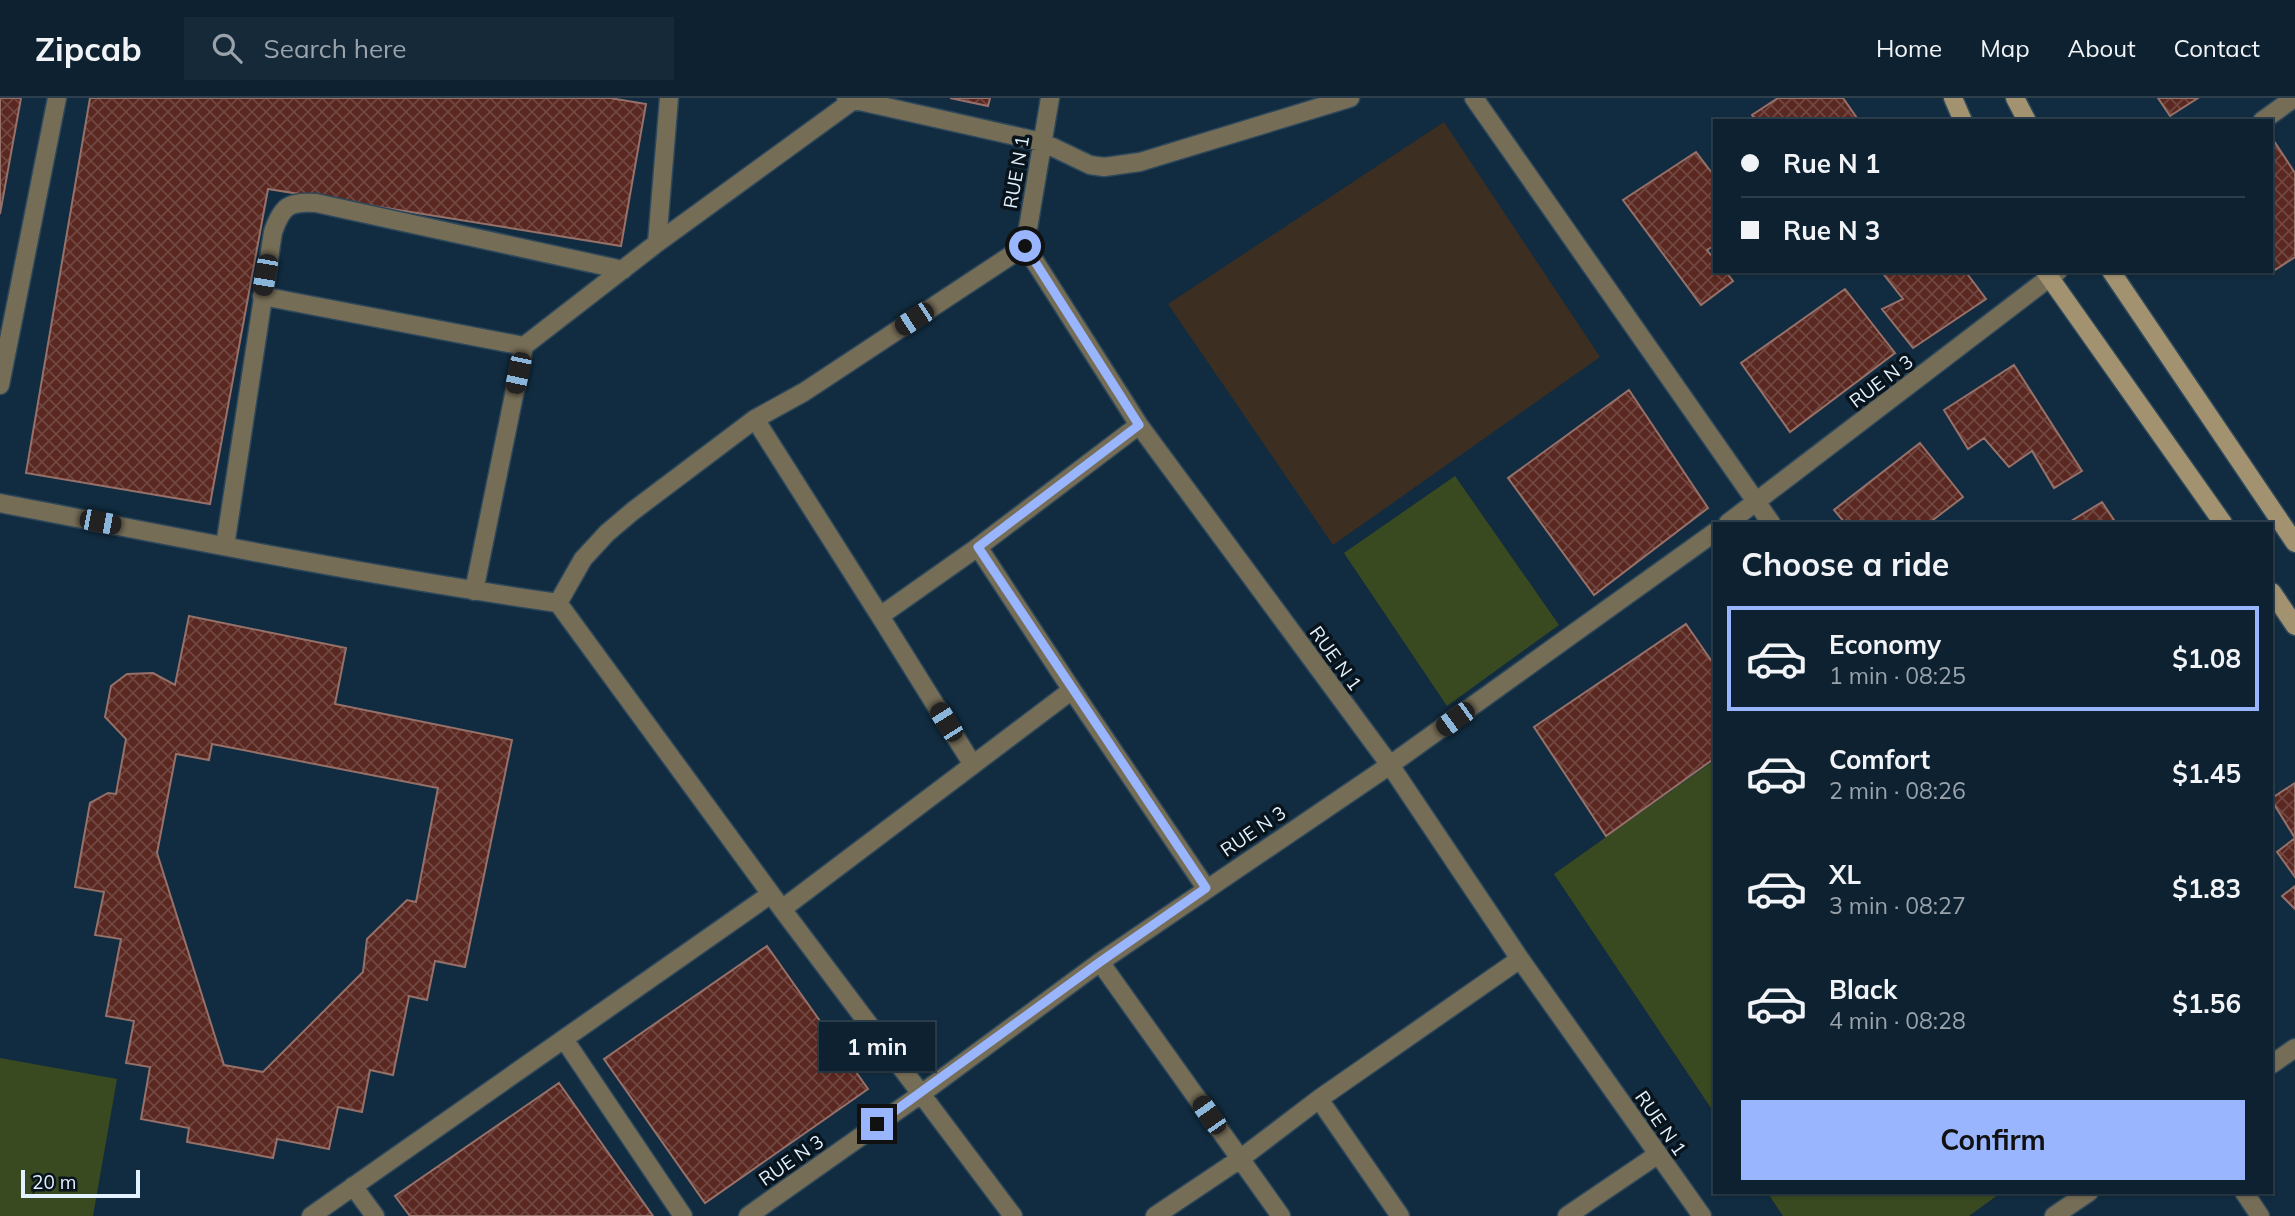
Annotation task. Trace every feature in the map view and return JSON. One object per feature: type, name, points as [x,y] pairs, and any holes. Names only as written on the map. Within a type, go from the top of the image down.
[{"type":"main road","points":[[1953,98],[1962,119]]},
{"type":"main road","points":[[2015,98],[2026,119]]},
{"type":"main road","points":[[2112,273],[2295,543]]},
{"type":"main road","points":[[2051,274],[2222,522]]},
{"type":"main road","points":[[2273,593],[2295,626]]},
{"type":"street","points":[[0,385],[57,98]]},
{"type":"street","points":[[657,243],[668,98]]},
{"type":"street","name":"RUE N 1","points":[[1050,98],[1025,246],[1139,425],[1390,765],[1520,958],[1702,1216]]},
{"type":"street","points":[[474,591],[524,346],[850,99],[1042,142],[1090,165],[1122,166],[1350,98]]},
{"type":"street","points":[[1475,98],[1770,522]]},
{"type":"street","points":[[2265,119],[2294,98]]},
{"type":"street","points":[[225,546],[262,296],[280,213],[296,202],[316,203],[622,270]]},
{"type":"street","points":[[558,603],[583,559],[607,533],[755,419],[803,392],[1025,246]]},
{"type":"street","name":"RUE N 3","points":[[1729,522],[2051,274]]},
{"type":"street","points":[[262,296],[524,346]]},
{"type":"street","points":[[755,419],[973,765]]},
{"type":"street","points":[[880,615],[978,547],[1139,425]]},
{"type":"street","points":[[0,503],[474,591],[558,603],[782,909],[1013,1216]]},
{"type":"street","name":"RUE N 3","points":[[748,1216],[1100,962],[1390,765],[1713,533]]},
{"type":"street","points":[[978,547],[1206,888]]},
{"type":"street","points":[[782,909],[1072,690]]},
{"type":"street","points":[[311,1216],[771,894]]},
{"type":"street","points":[[1155,1216],[1240,1159],[1319,1099],[1520,958]]},
{"type":"street","points":[[1100,962],[1281,1216]]},
{"type":"street","points":[[564,1039],[682,1216]]},
{"type":"street","points":[[2273,1063],[2295,1048]]},
{"type":"street","points":[[1319,1099],[1400,1216]]},
{"type":"street","points":[[1567,1216],[1657,1155]]},
{"type":"street","points":[[353,1186],[376,1216]]},
{"type":"street","points":[[2055,1216],[2086,1194]]},
{"type":"street","points":[[2245,1194],[2260,1216]]},
{"type":"shaded area","points":[[1444,122],[1600,357],[1333,545],[1168,304]]},
{"type":"green space","points":[[1455,476],[1559,625],[1447,706],[1344,553]]},
{"type":"green space","points":[[1713,761],[1713,1111],[1554,874]]},
{"type":"green space","points":[[0,1058],[117,1079],[93,1216],[0,1216]]},
{"type":"green space","points":[[1768,1194],[1999,1194],[1969,1216],[1783,1216]]},
{"type":"building","points":[[0,98],[21,98],[0,214]]},
{"type":"building","points":[[90,98],[610,98],[646,104],[621,246],[268,189],[210,504],[26,473]]},
{"type":"building","points":[[950,98],[990,98],[988,106]]},
{"type":"building","points":[[1778,98],[1843,98],[1858,119],[1755,119],[1752,115]]},
{"type":"building","points":[[2158,98],[2198,98],[2170,116]]},
{"type":"building","points":[[2273,142],[2295,173],[2295,257],[2275,270],[2273,266]]},
{"type":"building","points":[[1696,152],[1713,174],[1713,246],[1707,250],[1713,258],[1713,273],[1727,273],[1733,281],[1701,305],[1623,200]]},
{"type":"building","points":[[1883,273],[1966,273],[1986,299],[1913,348],[1882,309],[1903,299]]},
{"type":"building","points":[[1845,289],[1895,353],[1790,432],[1741,363]]},
{"type":"building","points":[[2014,365],[2082,471],[2054,488],[2032,451],[2009,467],[1984,438],[1968,449],[1944,410]]},
{"type":"building","points":[[1629,390],[1708,508],[1594,595],[1508,478]]},
{"type":"building","points":[[1920,443],[1963,497],[1930,522],[1844,522],[1834,510]]},
{"type":"building","points":[[2102,502],[2115,522],[2070,522]]},
{"type":"building","points":[[189,616],[346,648],[335,704],[512,740],[465,967],[435,961],[427,1000],[409,996],[393,1075],[370,1070],[362,1112],[338,1107],[329,1149],[277,1139],[273,1158],[187,1142],[189,1128],[141,1119],[150,1067],[126,1063],[134,1021],[106,1016],[121,939],[95,935],[104,892],[75,887],[90,803],[108,793],[116,794],[126,739],[105,717],[111,686],[127,674],[153,673],[175,685]],"holes":[[[212,744],[438,788],[416,902],[407,900],[367,939],[363,972],[263,1072],[224,1065],[157,853],[176,754],[209,760]]]},
{"type":"building","points":[[1686,624],[1713,663],[1713,759],[1606,836],[1534,727]]},
{"type":"building","points":[[2295,783],[2295,838],[2273,803],[2273,797]]},
{"type":"building","points":[[2295,838],[2295,877],[2277,852]]},
{"type":"building","points":[[2295,886],[2295,909],[2282,896]]},
{"type":"building","points":[[767,946],[868,1089],[705,1203],[604,1059]]},
{"type":"building","points":[[559,1083],[653,1216],[410,1216],[395,1196]]},
{"type":"route","points":[[877,1124],[1206,888],[978,547],[1139,425],[1025,246]]}]
